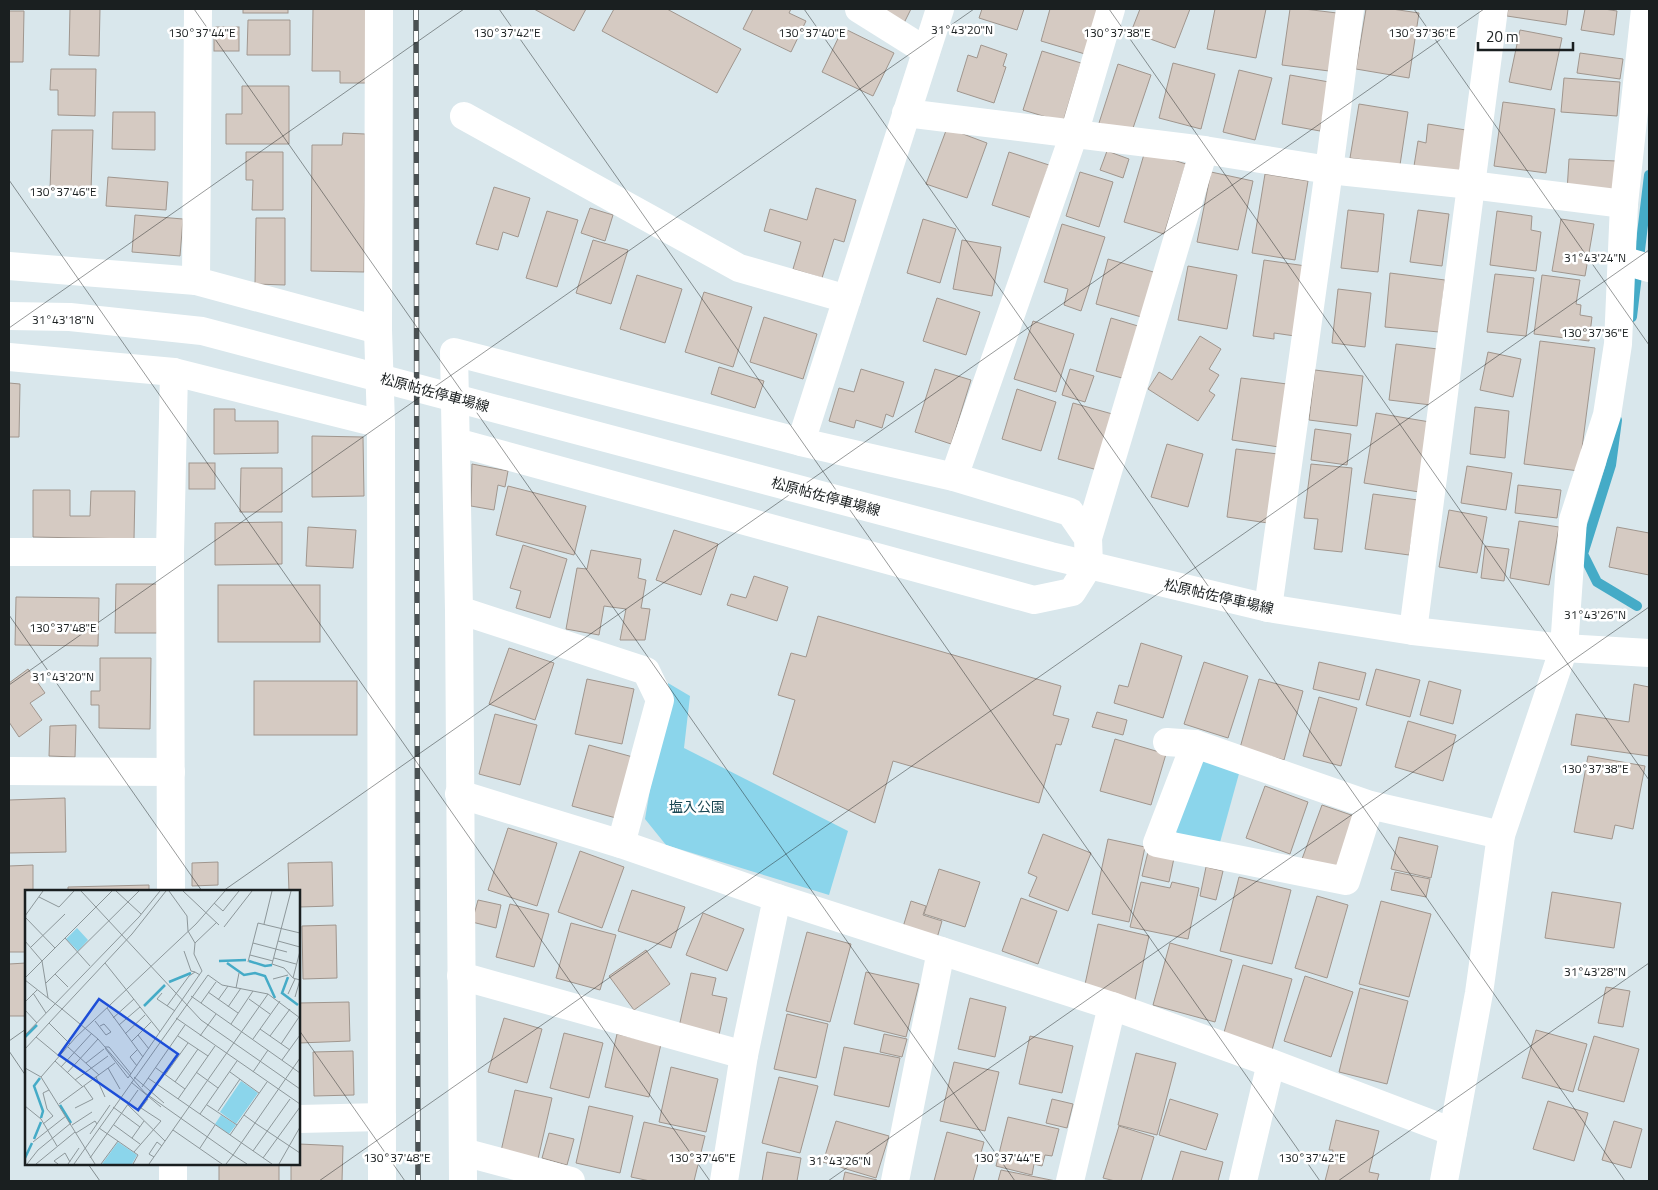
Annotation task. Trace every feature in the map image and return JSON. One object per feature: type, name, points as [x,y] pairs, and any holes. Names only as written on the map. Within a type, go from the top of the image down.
[{"type":"street","points":[[196,281],[198,9]]},
{"type":"street","points":[[379,9],[378,330],[381,424],[382,1181]]},
{"type":"street","points":[[859,9],[926,51]]},
{"type":"street","points":[[801,442],[940,9]]},
{"type":"street","points":[[954,477],[1074,134],[1111,9]]},
{"type":"street","points":[[1268,608],[1350,9]]},
{"type":"street","points":[[1413,631],[1494,9]]},
{"type":"street","points":[[1444,1181],[1479,993],[1501,835],[1564,648],[1573,520],[1607,415],[1618,344],[1634,264],[1624,204],[1645,9]]},
{"type":"street","points":[[906,113],[1204,150],[1329,170],[1624,204]]},
{"type":"street","points":[[464,116],[739,268],[847,300]]},
{"type":"street","points":[[456,442],[1034,600],[1072,592],[1089,565],[1088,538],[1204,150]]},
{"type":"street","points":[[9,266],[196,281],[378,330]]},
{"type":"street","name":"松原帖佐停車場線","points":[[9,316],[70,317],[202,331],[1051,556],[1268,608],[1413,631],[1564,648],[1649,653]]},
{"type":"street","points":[[463,1181],[459,610],[454,352],[801,442],[954,477],[1070,512],[1088,538]]},
{"type":"street","points":[[9,357],[174,372],[381,424]]},
{"type":"street","points":[[171,890],[170,552],[174,372]]},
{"type":"street","points":[[9,552],[170,552]]},
{"type":"street","points":[[459,610],[646,671],[660,700],[621,844]]},
{"type":"street","points":[[1166,742],[1194,744],[1370,805],[1501,835]]},
{"type":"street","points":[[1194,744],[1157,843],[1346,881],[1370,805]]},
{"type":"street","points":[[9,771],[171,772]]},
{"type":"street","points":[[459,794],[621,844],[777,898],[1112,1006],[1271,1063],[1453,1132]]},
{"type":"street","points":[[724,1181],[744,1055],[777,898]]},
{"type":"street","points":[[895,1181],[941,951]]},
{"type":"street","points":[[461,976],[744,1055]]},
{"type":"street","points":[[1070,1181],[1112,1006]]},
{"type":"street","points":[[1243,1181],[1271,1063]]},
{"type":"street","points":[[300,1119],[382,1117]]},
{"type":"street","points":[[463,1152],[571,1181]]},
{"type":"street","points":[[173,1165],[173,1181]]},
{"type":"green space","name":"塩入公園","points":[[668,683],[690,696],[684,748],[848,831],[829,895],[666,845],[645,819]]},
{"type":"green space","points":[[1208,758],[1240,770],[1219,846],[1183,840],[1172,827],[1190,772]]},
{"type":"building","points":[[70,9],[100,9],[99,56],[69,55]]},
{"type":"building","points":[[243,9],[288,9],[288,13],[243,13]]},
{"type":"building","points":[[313,9],[368,9],[367,83],[340,83],[340,71],[312,71]]},
{"type":"building","points":[[534,9],[586,9],[574,31]]},
{"type":"building","points":[[614,9],[667,9],[741,49],[717,93],[602,31]]},
{"type":"building","points":[[753,9],[791,9],[789,13],[806,21],[791,52],[743,29]]},
{"type":"building","points":[[881,9],[911,9],[904,23]]},
{"type":"building","points":[[982,9],[1024,9],[1017,30],[979,18]]},
{"type":"building","points":[[1050,9],[1098,9],[1085,54],[1041,41]]},
{"type":"building","points":[[1140,9],[1190,9],[1175,48],[1131,32]]},
{"type":"building","points":[[1215,9],[1266,9],[1256,58],[1207,49]]},
{"type":"building","points":[[1290,9],[1337,13],[1329,71],[1282,65]]},
{"type":"building","points":[[1366,9],[1392,9],[1419,13],[1409,78],[1356,69]]},
{"type":"building","points":[[1508,9],[1568,9],[1566,25],[1507,16]]},
{"type":"building","points":[[1585,9],[1617,11],[1614,35],[1581,30]]},
{"type":"building","points":[[9,11],[24,11],[23,62],[9,62]]},
{"type":"building","points":[[248,20],[290,20],[290,55],[247,55]]},
{"type":"building","points":[[214,27],[239,27],[239,51],[214,51]]},
{"type":"building","points":[[843,28],[894,53],[873,96],[822,72]]},
{"type":"building","points":[[1520,30],[1562,38],[1551,90],[1509,82]]},
{"type":"building","points":[[981,45],[1007,54],[1003,66],[1006,67],[994,103],[957,91],[968,55],[977,58]]},
{"type":"building","points":[[1042,51],[1081,63],[1063,122],[1023,110]]},
{"type":"building","points":[[1580,53],[1623,59],[1620,79],[1577,73]]},
{"type":"building","points":[[1173,63],[1215,74],[1201,129],[1159,118]]},
{"type":"building","points":[[1118,64],[1151,75],[1131,134],[1099,123]]},
{"type":"building","points":[[51,69],[96,69],[95,116],[58,115],[58,90],[50,90]]},
{"type":"building","points":[[1239,70],[1272,78],[1255,140],[1223,132]]},
{"type":"building","points":[[1290,75],[1329,82],[1320,131],[1282,124]]},
{"type":"building","points":[[1564,78],[1620,82],[1617,116],[1561,112]]},
{"type":"building","points":[[242,86],[289,86],[289,144],[226,144],[226,114],[242,114]]},
{"type":"building","points":[[1503,102],[1555,109],[1546,173],[1494,166]]},
{"type":"building","points":[[1359,104],[1408,112],[1400,165],[1350,158]]},
{"type":"building","points":[[113,112],[155,112],[155,150],[112,149]]},
{"type":"building","points":[[1428,124],[1466,130],[1459,173],[1414,166],[1418,141],[1426,143]]},
{"type":"building","points":[[947,128],[987,143],[967,198],[926,184]]},
{"type":"building","points":[[52,130],[93,130],[91,191],[50,190]]},
{"type":"building","points":[[343,133],[365,134],[364,272],[311,271],[312,145],[342,145]]},
{"type":"building","points":[[1107,151],[1129,159],[1123,178],[1100,170]]},
{"type":"building","points":[[1145,151],[1186,164],[1164,234],[1124,222]]},
{"type":"building","points":[[246,152],[283,152],[283,210],[252,210],[253,180],[246,180]]},
{"type":"building","points":[[1009,152],[1049,165],[1032,218],[992,205]]},
{"type":"building","points":[[1569,159],[1617,161],[1615,193],[1567,191]]},
{"type":"building","points":[[1080,172],[1113,182],[1099,227],[1066,216]]},
{"type":"building","points":[[1211,172],[1253,181],[1238,250],[1197,242]]},
{"type":"building","points":[[1265,174],[1308,181],[1295,260],[1252,253]]},
{"type":"building","points":[[108,177],[168,182],[166,210],[106,206]]},
{"type":"building","points":[[494,187],[530,198],[518,237],[503,232],[498,250],[476,244]]},
{"type":"building","points":[[816,188],[856,200],[844,242],[834,239],[822,278],[793,269],[801,242],[764,231],[770,209],[807,220]]},
{"type":"building","points":[[590,208],[613,215],[605,241],[581,233]]},
{"type":"building","points":[[1348,210],[1384,214],[1378,272],[1341,268]]},
{"type":"building","points":[[1418,210],[1449,214],[1442,266],[1410,262]]},
{"type":"building","points":[[547,211],[578,220],[557,287],[526,278]]},
{"type":"building","points":[[1497,211],[1532,216],[1531,230],[1541,232],[1536,271],[1490,265]]},
{"type":"building","points":[[135,215],[183,219],[180,256],[132,252]]},
{"type":"building","points":[[256,218],[285,218],[285,285],[255,284]]},
{"type":"building","points":[[923,219],[956,229],[940,283],[907,273]]},
{"type":"building","points":[[1561,219],[1594,224],[1585,276],[1552,271]]},
{"type":"building","points":[[1062,224],[1105,237],[1081,311],[1064,305],[1068,289],[1044,282]]},
{"type":"building","points":[[593,240],[628,250],[611,304],[576,293]]},
{"type":"building","points":[[962,240],[1001,247],[992,296],[953,289]]},
{"type":"building","points":[[1108,259],[1157,273],[1145,318],[1096,304]]},
{"type":"building","points":[[1264,260],[1306,266],[1295,336],[1274,333],[1274,339],[1253,336]]},
{"type":"building","points":[[1188,266],[1237,275],[1227,329],[1178,320]]},
{"type":"building","points":[[1390,273],[1445,280],[1439,332],[1385,327]]},
{"type":"building","points":[[1495,274],[1534,278],[1526,336],[1487,332]]},
{"type":"building","points":[[637,275],[682,289],[665,343],[620,329]]},
{"type":"building","points":[[1542,275],[1580,280],[1576,304],[1581,305],[1580,315],[1592,317],[1589,341],[1534,334]]},
{"type":"building","points":[[1338,289],[1371,293],[1365,347],[1332,343]]},
{"type":"building","points":[[704,292],[752,307],[733,367],[685,352]]},
{"type":"building","points":[[937,298],[980,312],[966,355],[923,341]]},
{"type":"building","points":[[764,317],[817,334],[803,379],[750,362]]},
{"type":"building","points":[[1111,318],[1138,326],[1122,378],[1096,371]]},
{"type":"building","points":[[1033,321],[1074,334],[1056,392],[1014,379]]},
{"type":"building","points":[[1200,336],[1221,349],[1209,369],[1219,375],[1209,391],[1215,395],[1198,421],[1148,389],[1159,372],[1172,380]]},
{"type":"building","points":[[1540,341],[1595,348],[1579,471],[1524,464]]},
{"type":"building","points":[[1396,344],[1438,349],[1431,405],[1389,400]]},
{"type":"building","points":[[1488,352],[1521,359],[1513,397],[1480,390]]},
{"type":"building","points":[[719,367],[764,381],[755,408],[711,394]]},
{"type":"building","points":[[861,369],[904,382],[893,417],[886,414],[882,428],[856,420],[854,428],[829,421],[839,388],[854,392]]},
{"type":"building","points":[[935,369],[971,380],[951,444],[915,432]]},
{"type":"building","points":[[1070,369],[1094,376],[1085,402],[1062,395]]},
{"type":"building","points":[[1315,370],[1363,376],[1357,426],[1309,420]]},
{"type":"building","points":[[1241,378],[1287,384],[1279,447],[1232,440]]},
{"type":"building","points":[[9,383],[20,384],[19,437],[9,437]]},
{"type":"building","points":[[1017,389],[1056,402],[1041,451],[1002,439]]},
{"type":"building","points":[[1073,403],[1116,415],[1101,471],[1058,459]]},
{"type":"building","points":[[1475,407],[1509,411],[1505,458],[1470,454]]},
{"type":"building","points":[[214,409],[235,409],[235,421],[278,421],[278,453],[214,454]]},
{"type":"building","points":[[1376,413],[1430,422],[1419,492],[1364,483]]},
{"type":"building","points":[[1315,429],[1351,434],[1347,465],[1311,460]]},
{"type":"building","points":[[312,436],[363,437],[364,496],[312,497]]},
{"type":"building","points":[[1167,444],[1203,454],[1188,507],[1151,497]]},
{"type":"building","points":[[1236,449],[1278,454],[1268,523],[1227,517]]},
{"type":"building","points":[[189,463],[215,463],[215,489],[189,489]]},
{"type":"building","points":[[472,464],[508,471],[505,487],[498,485],[494,510],[471,506]]},
{"type":"building","points":[[1311,464],[1352,468],[1342,552],[1314,549],[1318,519],[1304,518]]},
{"type":"building","points":[[1467,466],[1512,473],[1506,510],[1461,503]]},
{"type":"building","points":[[241,468],[282,468],[282,512],[240,512]]},
{"type":"building","points":[[1518,485],[1561,490],[1557,518],[1515,513]]},
{"type":"building","points":[[508,486],[586,506],[574,555],[496,535]]},
{"type":"building","points":[[33,490],[70,490],[70,516],[90,516],[91,491],[135,491],[134,539],[33,537]]},
{"type":"building","points":[[1373,494],[1418,500],[1409,555],[1365,549]]},
{"type":"building","points":[[1449,510],[1487,517],[1477,573],[1439,567]]},
{"type":"building","points":[[1519,521],[1559,527],[1549,585],[1510,578]]},
{"type":"building","points":[[282,522],[282,564],[215,565],[215,523]]},
{"type":"building","points":[[308,527],[356,530],[353,568],[306,566]]},
{"type":"building","points":[[1617,527],[1649,533],[1649,575],[1609,567]]},
{"type":"building","points":[[674,530],[718,544],[701,595],[656,580]]},
{"type":"building","points":[[523,545],[567,559],[550,618],[516,608],[521,591],[510,588]]},
{"type":"building","points":[[1485,546],[1509,549],[1504,581],[1481,578]]},
{"type":"building","points":[[591,550],[641,559],[638,578],[646,580],[641,608],[650,609],[645,640],[620,640],[626,609],[604,606],[599,635],[566,629],[577,568],[587,569]]},
{"type":"building","points":[[754,576],[788,587],[777,621],[727,605],[731,594],[746,598]]},
{"type":"building","points":[[116,584],[158,584],[157,633],[115,633]]},
{"type":"building","points":[[218,585],[320,585],[320,642],[218,642]]},
{"type":"building","points":[[16,597],[99,598],[98,646],[15,645]]},
{"type":"building","points":[[818,616],[1061,686],[1053,715],[1069,719],[1061,745],[1056,744],[1039,803],[893,761],[875,823],[773,774],[795,700],[778,695],[791,653],[806,657]]},
{"type":"building","points":[[1141,643],[1182,656],[1163,718],[1114,703],[1119,685],[1128,687]]},
{"type":"building","points":[[509,648],[554,663],[535,720],[489,704]]},
{"type":"building","points":[[100,658],[151,658],[150,729],[99,728],[99,705],[91,705],[91,691],[100,691]]},
{"type":"building","points":[[1204,662],[1248,676],[1228,738],[1184,724]]},
{"type":"building","points":[[1319,662],[1366,673],[1359,700],[1313,689]]},
{"type":"building","points":[[28,669],[45,693],[30,703],[42,720],[19,737],[9,722],[9,683]]},
{"type":"building","points":[[1376,669],[1420,680],[1410,717],[1366,705]]},
{"type":"building","points":[[587,679],[634,689],[622,744],[575,734]]},
{"type":"building","points":[[1259,679],[1303,691],[1284,760],[1240,748]]},
{"type":"building","points":[[254,681],[357,681],[357,735],[254,735]]},
{"type":"building","points":[[1429,681],[1461,690],[1453,724],[1420,715]]},
{"type":"building","points":[[1634,684],[1649,687],[1649,756],[1571,745],[1576,714],[1629,722]]},
{"type":"building","points":[[1319,697],[1357,708],[1341,766],[1303,756]]},
{"type":"building","points":[[1097,712],[1127,720],[1123,735],[1092,727]]},
{"type":"building","points":[[495,714],[537,725],[520,785],[479,774]]},
{"type":"building","points":[[1408,721],[1456,735],[1443,781],[1395,767]]},
{"type":"building","points":[[76,725],[75,757],[49,756],[50,726]]},
{"type":"building","points":[[1115,739],[1166,754],[1151,805],[1100,791]]},
{"type":"building","points":[[589,745],[633,757],[616,818],[572,806]]},
{"type":"building","points":[[1588,756],[1645,766],[1633,829],[1615,825],[1612,839],[1574,832]]},
{"type":"building","points":[[1265,786],[1308,802],[1290,854],[1246,838]]},
{"type":"building","points":[[65,798],[66,852],[9,853],[9,800]]},
{"type":"building","points":[[1322,805],[1357,817],[1338,871],[1302,859]]},
{"type":"building","points":[[508,828],[557,843],[537,906],[488,890]]},
{"type":"building","points":[[1043,834],[1091,853],[1068,911],[1029,896],[1037,877],[1028,873]]},
{"type":"building","points":[[1399,837],[1438,846],[1431,878],[1391,869]]},
{"type":"building","points":[[1108,839],[1145,847],[1129,922],[1092,914]]},
{"type":"building","points":[[580,851],[624,867],[602,928],[558,912]]},
{"type":"building","points":[[1148,852],[1174,858],[1169,882],[1142,876]]},
{"type":"building","points":[[218,862],[218,885],[192,886],[192,863]]},
{"type":"building","points":[[332,862],[333,906],[300,907],[300,890],[289,890],[288,863]]},
{"type":"building","points":[[33,865],[33,890],[25,890],[25,952],[9,952],[9,866]]},
{"type":"building","points":[[1206,867],[1223,871],[1216,900],[1200,896]]},
{"type":"building","points":[[939,869],[980,882],[965,927],[924,914]]},
{"type":"building","points":[[1395,872],[1430,879],[1426,897],[1391,890]]},
{"type":"building","points":[[1239,877],[1291,890],[1272,964],[1220,951]]},
{"type":"building","points":[[1141,882],[1170,888],[1172,882],[1199,888],[1188,939],[1130,927]]},
{"type":"building","points":[[149,885],[149,890],[68,890],[68,887]]},
{"type":"building","points":[[632,890],[685,907],[671,948],[618,931]]},
{"type":"building","points":[[1552,892],[1621,903],[1614,948],[1545,938]]},
{"type":"building","points":[[1317,896],[1348,905],[1327,978],[1295,968]]},
{"type":"building","points":[[1021,898],[1057,911],[1038,964],[1002,951]]},
{"type":"building","points":[[478,900],[501,905],[496,928],[472,922]]},
{"type":"building","points":[[911,901],[926,906],[923,915],[942,921],[937,938],[903,927]]},
{"type":"building","points":[[1381,901],[1431,914],[1409,997],[1359,984]]},
{"type":"building","points":[[510,904],[549,914],[534,967],[496,957]]},
{"type":"building","points":[[703,913],[744,929],[727,971],[686,955]]},
{"type":"building","points":[[571,923],[616,935],[600,990],[556,978]]},
{"type":"building","points":[[1098,924],[1149,936],[1135,1000],[1084,989]]},
{"type":"building","points":[[336,925],[337,978],[303,979],[302,926]]},
{"type":"building","points":[[807,932],[851,944],[830,1022],[786,1011]]},
{"type":"building","points":[[1170,943],[1232,960],[1215,1022],[1153,1005]]},
{"type":"building","points":[[646,950],[670,984],[634,1010],[609,976]]},
{"type":"building","points":[[25,963],[25,1016],[9,1016],[9,964]]},
{"type":"building","points":[[1243,965],[1292,979],[1272,1050],[1223,1036]]},
{"type":"building","points":[[866,972],[919,984],[906,1037],[854,1024]]},
{"type":"building","points":[[691,973],[716,978],[712,995],[727,998],[719,1035],[679,1027]]},
{"type":"building","points":[[1305,976],[1353,992],[1331,1057],[1284,1041]]},
{"type":"building","points":[[1606,987],[1630,991],[1623,1027],[1598,1023]]},
{"type":"building","points":[[1360,988],[1408,1001],[1387,1084],[1339,1072]]},
{"type":"building","points":[[970,998],[1006,1007],[995,1057],[958,1049]]},
{"type":"building","points":[[349,1002],[350,1041],[300,1043],[300,1003]]},
{"type":"building","points":[[787,1014],[828,1024],[816,1078],[774,1069]]},
{"type":"building","points":[[504,1018],[542,1029],[527,1083],[488,1072]]},
{"type":"building","points":[[1536,1030],[1587,1044],[1573,1092],[1522,1078]]},
{"type":"building","points":[[564,1033],[603,1043],[589,1098],[550,1088]]},
{"type":"building","points":[[617,1034],[661,1044],[649,1097],[605,1087]]},
{"type":"building","points":[[884,1034],[907,1039],[902,1057],[880,1052]]},
{"type":"building","points":[[1030,1036],[1073,1046],[1062,1093],[1019,1084]]},
{"type":"building","points":[[1594,1036],[1639,1049],[1624,1102],[1578,1090]]},
{"type":"building","points":[[844,1047],[900,1058],[889,1107],[834,1095]]},
{"type":"building","points":[[353,1051],[354,1095],[314,1096],[313,1052]]},
{"type":"building","points":[[1136,1053],[1176,1063],[1157,1135],[1118,1125]]},
{"type":"building","points":[[954,1062],[999,1072],[985,1131],[940,1121]]},
{"type":"building","points":[[671,1067],[718,1079],[706,1132],[659,1122]]},
{"type":"building","points":[[779,1077],[818,1086],[800,1153],[762,1143]]},
{"type":"building","points":[[515,1090],[552,1098],[538,1159],[501,1151]]},
{"type":"building","points":[[1052,1099],[1073,1104],[1067,1128],[1046,1123]]},
{"type":"building","points":[[1170,1099],[1218,1114],[1206,1150],[1159,1135]]},
{"type":"building","points":[[1548,1101],[1588,1113],[1574,1161],[1533,1149]]},
{"type":"building","points":[[589,1106],[633,1116],[620,1173],[576,1163]]},
{"type":"building","points":[[1008,1117],[1059,1129],[1052,1156],[1045,1155],[1042,1166],[1034,1164],[1032,1175],[996,1166]]},
{"type":"building","points":[[1336,1120],[1379,1131],[1369,1172],[1379,1174],[1377,1181],[1325,1181],[1333,1150],[1329,1150]]},
{"type":"building","points":[[836,1121],[889,1136],[876,1178],[823,1162]]},
{"type":"building","points":[[1614,1121],[1642,1129],[1631,1168],[1602,1160]]},
{"type":"building","points":[[644,1122],[705,1136],[694,1181],[650,1181],[631,1177]]},
{"type":"building","points":[[1119,1126],[1154,1137],[1141,1181],[1115,1181],[1103,1178]]},
{"type":"building","points":[[947,1132],[984,1142],[973,1181],[934,1181]]},
{"type":"building","points":[[549,1133],[574,1139],[567,1165],[542,1158]]},
{"type":"building","points":[[300,1144],[343,1146],[342,1181],[291,1181],[291,1165],[300,1165]]},
{"type":"building","points":[[1181,1151],[1223,1162],[1218,1181],[1172,1181]]},
{"type":"building","points":[[767,1152],[801,1158],[797,1181],[762,1181]]},
{"type":"building","points":[[219,1165],[279,1165],[279,1181],[219,1181]]},
{"type":"building","points":[[1001,1170],[1056,1181],[998,1181]]},
{"type":"building","points":[[845,1172],[877,1180],[877,1181],[843,1181]]},
{"type":"waterway","points":[[1632,317],[1649,175]]},
{"type":"waterway","points":[[1617,420],[1611,465],[1583,554],[1597,582],[1637,606]]},
{"type":"railway","points":[[416,9],[418,1181]]}]
